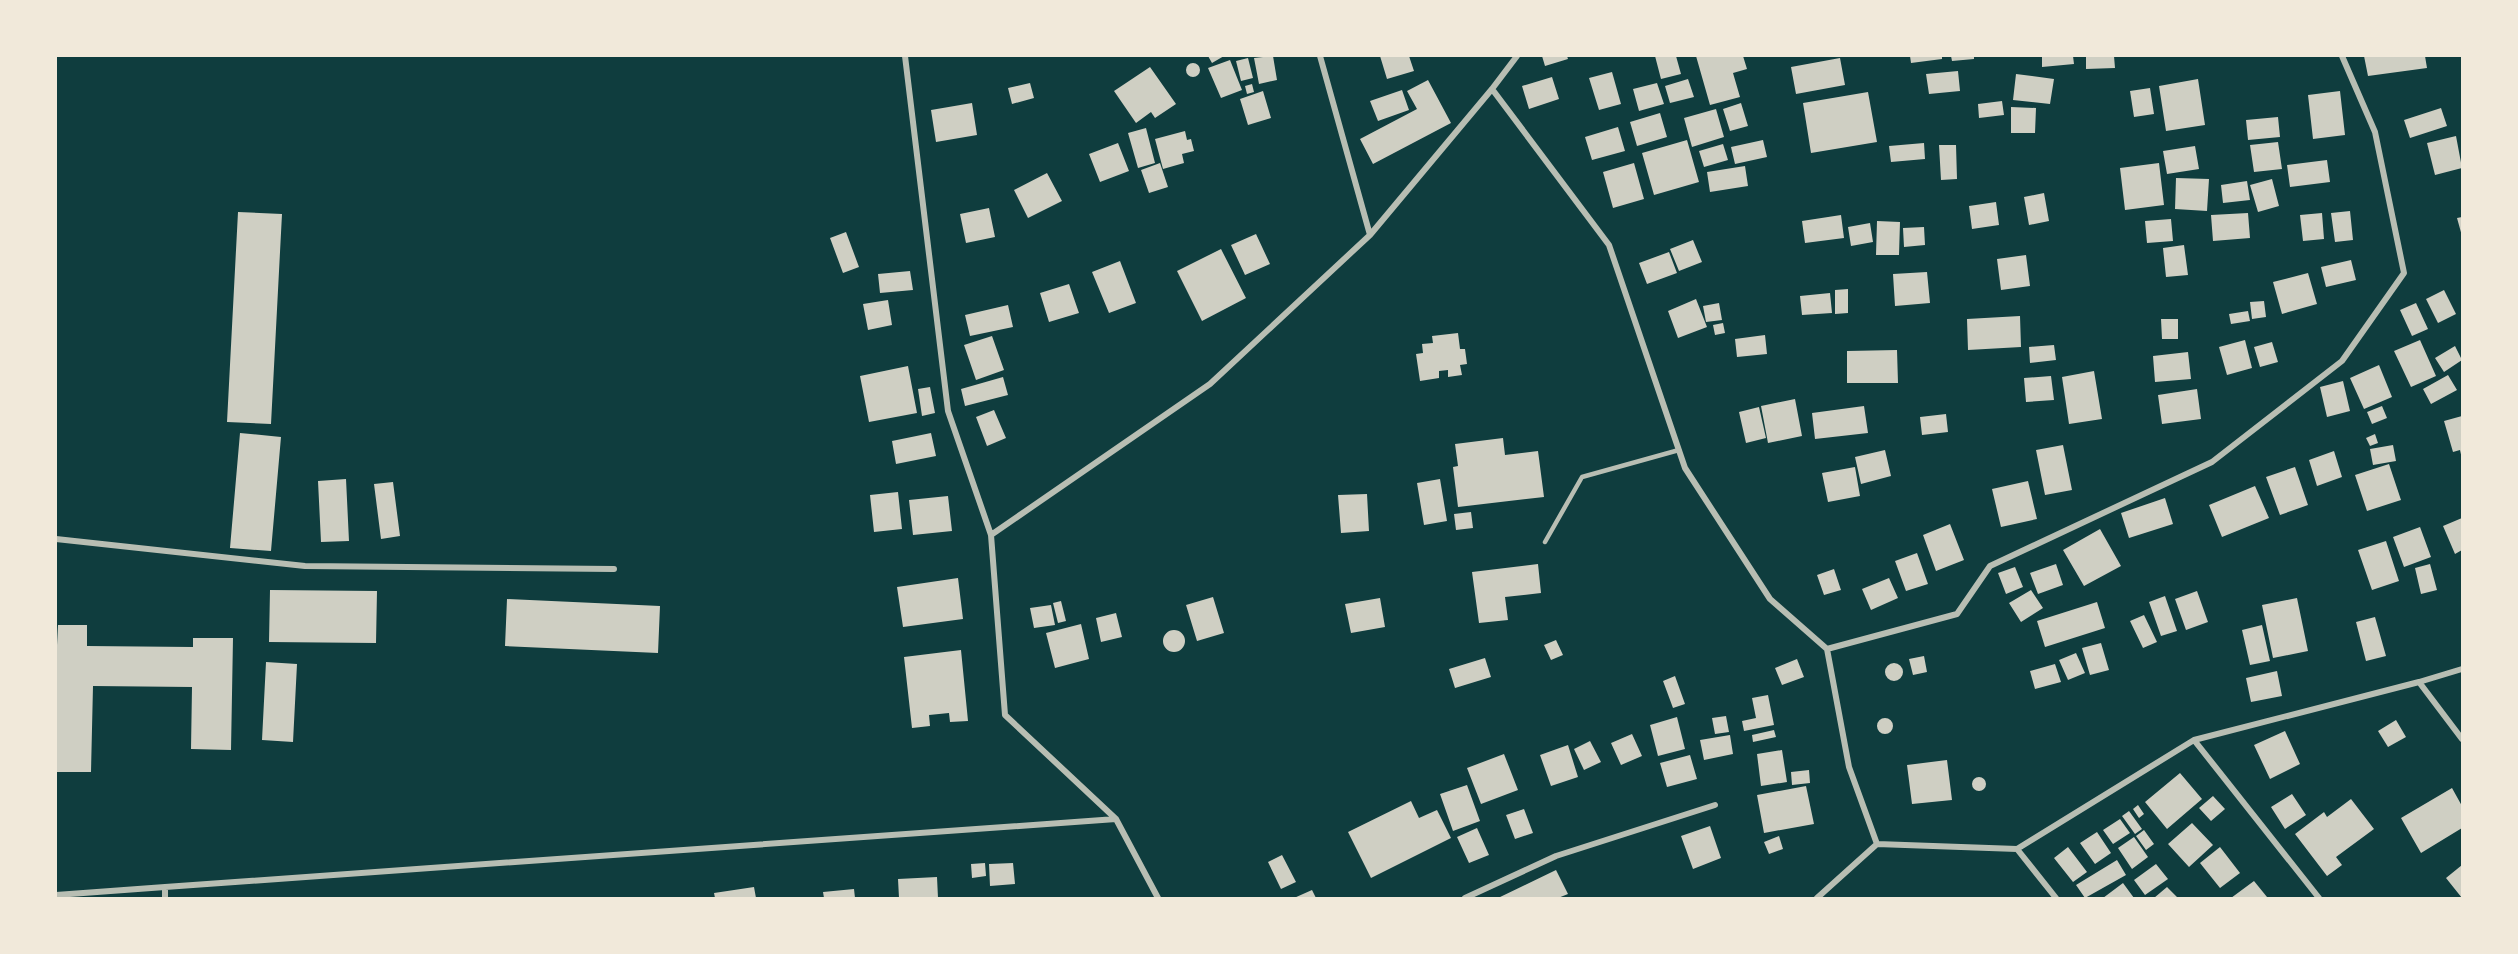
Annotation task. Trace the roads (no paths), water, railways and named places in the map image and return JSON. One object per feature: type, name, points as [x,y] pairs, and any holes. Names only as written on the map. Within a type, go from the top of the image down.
[{"type":"street","points":[[905,56],[948,411],[991,535],[1005,715],[1116,819],[1158,898]]},
{"type":"street","points":[[1320,56],[1370,234]]},
{"type":"street","points":[[991,535],[1210,384],[1370,234],[1517,56]]},
{"type":"street","points":[[1827,649],[1957,614],[1990,566],[2211,462],[2342,361],[2404,273],[2375,132],[2343,56]]},
{"type":"street","points":[[1492,89],[1610,245],[1685,468],[1770,599],[1827,649],[1849,767],[1877,844]]},
{"type":"street","points":[[56,539],[305,566],[614,569]]},
{"type":"street","points":[[1817,898],[1877,844],[2017,849],[2194,740],[2463,669]]},
{"type":"street","points":[[2419,682],[2463,739]]},
{"type":"street","points":[[2194,740],[2319,898]]},
{"type":"street","points":[[1465,898],[1556,856],[1715,805]]},
{"type":"street","points":[[56,895],[1116,819]]},
{"type":"street","points":[[2017,849],[2056,898]]},
{"type":"street","points":[[165,887],[165,898]]},
{"type":"lane","points":[[1545,542],[1582,477],[1679,450]]}]
